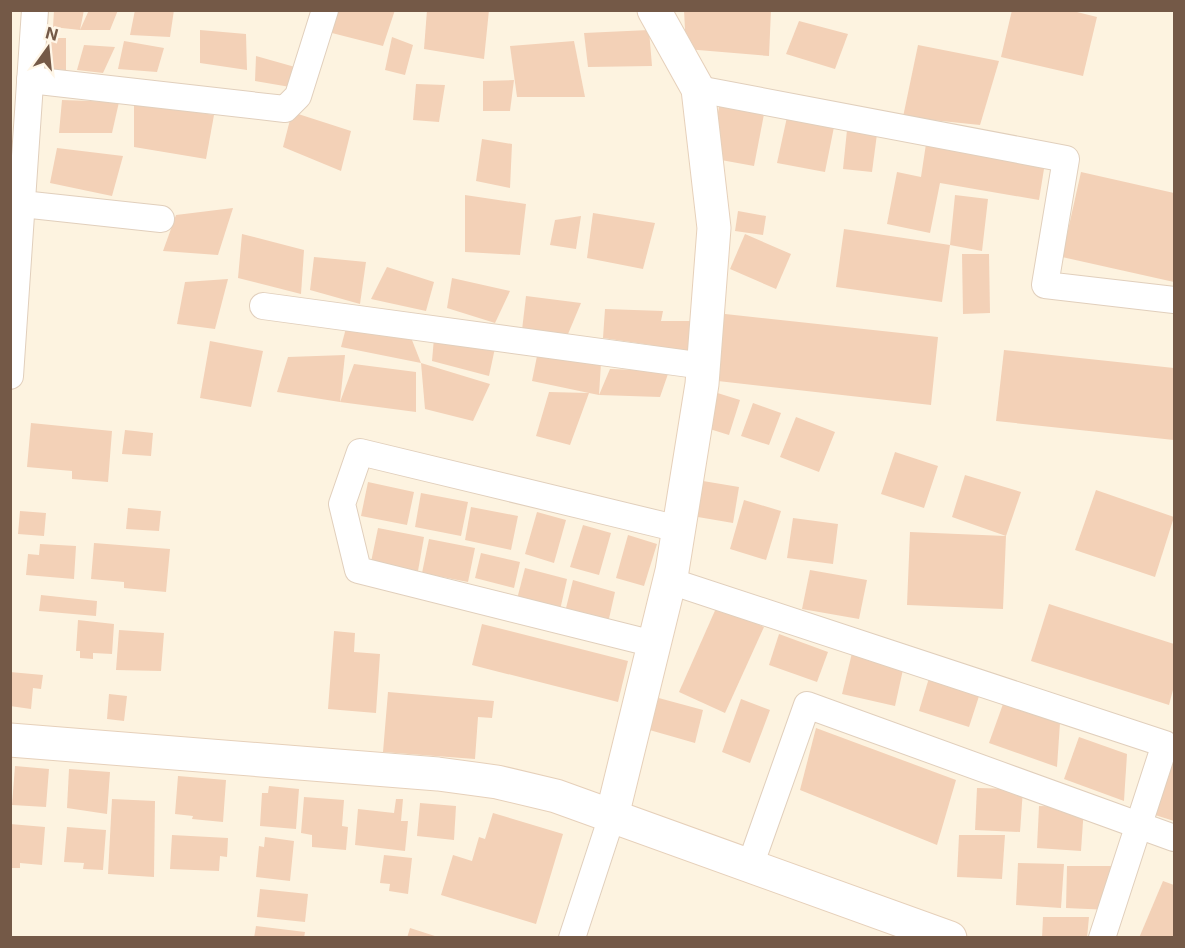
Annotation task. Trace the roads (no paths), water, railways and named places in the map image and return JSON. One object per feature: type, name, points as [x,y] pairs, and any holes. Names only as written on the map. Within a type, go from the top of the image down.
[{"type":"street","points":[[10,376],[35,10]]},
{"type":"street","points":[[30,80],[285,110],[298,96],[325,10]]},
{"type":"street","points":[[573,936],[612,816],[670,581],[704,366],[714,228],[698,89],[654,10]]},
{"type":"street","points":[[698,89],[1066,159],[1045,285],[1174,300]]},
{"type":"street","points":[[22,204],[161,219]]},
{"type":"street","points":[[263,306],[704,366]]},
{"type":"street","points":[[654,644],[358,570],[342,504],[360,452],[679,529]]},
{"type":"street","points":[[670,581],[1166,744],[1102,938]]},
{"type":"street","points":[[750,866],[807,705],[1174,838]]},
{"type":"street","points":[[10,740],[497,782],[556,796],[950,938]]}]
